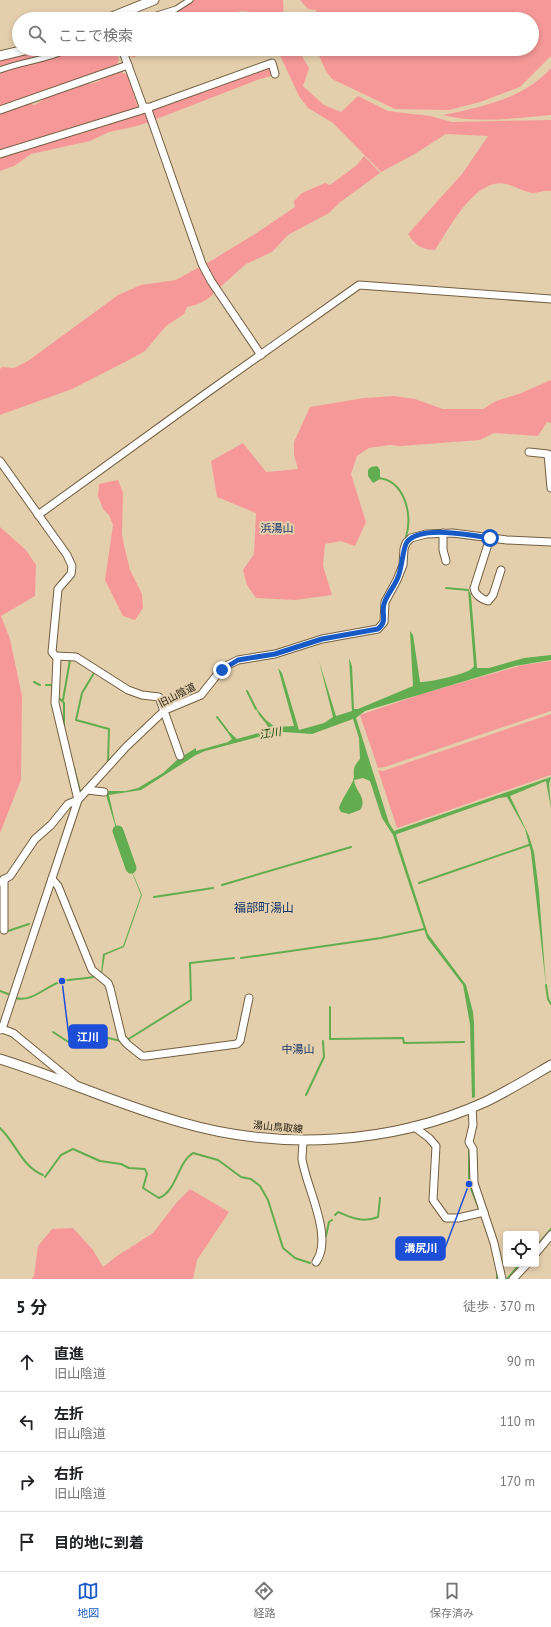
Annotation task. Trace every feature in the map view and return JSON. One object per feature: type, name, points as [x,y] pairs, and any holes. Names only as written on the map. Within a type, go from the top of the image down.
[{"type":"main road","points":[[126,12],[154,0]]},
{"type":"main road","points":[[0,56],[12,53]]},
{"type":"main road","name":"湯山鳥取線","points":[[0,1059],[180,1122],[237,1134],[303,1140],[358,1138],[413,1126],[472,1108],[508,1091],[551,1065]]},
{"type":"street","points":[[166,12],[176,9],[190,0]]},
{"type":"street","points":[[0,70],[19,62],[54,56]]},
{"type":"street","points":[[125,56],[146,108],[202,264],[211,281],[261,355]]},
{"type":"street","points":[[0,154],[146,108],[272,63],[275,74]]},
{"type":"street","points":[[0,110],[128,65]]},
{"type":"street","points":[[38,515],[359,285],[551,299]]},
{"type":"street","points":[[529,452],[548,454],[551,488]]},
{"type":"street","points":[[0,460],[67,555],[72,566],[70,574],[58,589],[52,652],[56,656],[55,703],[78,800],[68,804],[51,825],[35,839],[12,874],[2,881],[4,930]]},
{"type":"street","points":[[443,533],[443,550],[446,561]]},
{"type":"street","name":"旧山陰道","points":[[1,1030],[78,800],[126,747],[165,710],[201,695],[220,672],[238,660],[275,654],[322,639],[378,629],[384,622],[385,602],[397,580],[403,565],[406,543],[411,538],[418,535],[443,533],[551,542]]},
{"type":"street","points":[[490,538],[474,592],[484,600],[488,601],[493,595],[501,570]]},
{"type":"street","points":[[56,656],[76,657],[128,690],[142,695],[156,695],[159,697],[165,710],[180,756]]},
{"type":"street","points":[[87,790],[104,792]]},
{"type":"street","points":[[52,879],[58,886],[92,970],[108,983],[122,1038],[142,1056],[237,1044],[240,1041],[249,998]]},
{"type":"street","points":[[1,1030],[13,1033],[77,1086]]},
{"type":"street","points":[[472,1108],[473,1125],[469,1142],[473,1149],[474,1183],[494,1243],[502,1279]]},
{"type":"street","points":[[413,1126],[429,1138],[436,1146],[433,1200],[446,1218],[458,1218],[484,1212]]},
{"type":"street","points":[[303,1140],[302,1159],[322,1236],[321,1252],[316,1262]]},
{"type":"street","points":[[539,1249],[551,1235]]},
{"type":"street","points":[[513,1279],[524,1267]]},
{"type":"shaded area","points":[[191,0],[283,0],[284,12],[240,11],[164,12]]},
{"type":"shaded area","points":[[300,0],[551,0],[551,56],[520,87],[480,102],[449,110],[395,109],[332,79],[326,71],[319,56],[539,56],[539,12],[316,12],[316,10],[308,9]]},
{"type":"shaded area","points":[[15,56],[47,56],[15,63],[0,69],[0,60]]},
{"type":"shaded area","points":[[54,56],[118,56],[119,60],[116,65],[0,107],[0,71]]},
{"type":"shaded area","points":[[280,56],[302,56],[309,68],[303,86],[324,105],[341,112],[358,96],[388,111],[430,116],[452,122],[551,120],[551,191],[533,193],[506,184],[495,184],[484,188],[464,206],[435,250],[423,248],[413,241],[408,234],[462,174],[488,136],[446,134],[413,155],[381,172],[333,123],[308,108],[299,96]]},
{"type":"shaded area","points":[[270,67],[272,76],[260,79],[154,120],[150,108]]},
{"type":"shaded area","points":[[551,68],[551,115],[483,120],[456,118],[443,115],[487,105],[515,94],[540,79]]},
{"type":"shaded area","points":[[119,71],[128,75],[138,108],[0,153],[0,113],[29,103],[34,105],[42,101],[44,98],[86,82],[90,84],[100,81],[100,79]]},
{"type":"shaded area","points":[[145,112],[150,122],[109,132],[90,141],[31,154],[14,166],[0,171],[0,156]]},
{"type":"shaded area","points":[[364,156],[380,173],[339,203],[329,213],[288,235],[272,252],[246,264],[218,289],[204,265],[255,234],[295,207],[294,201],[302,193],[325,183],[330,185],[357,165]]},
{"type":"shaded area","points":[[201,266],[216,292],[203,302],[187,307],[184,314],[166,326],[145,351],[72,389],[0,415],[0,369],[2,367],[14,368],[28,361],[118,295],[141,285],[176,280]]},
{"type":"shaded area","points":[[551,380],[551,423],[547,422],[538,436],[494,433],[480,440],[401,446],[389,445],[369,448],[357,456],[351,474],[366,522],[355,546],[341,541],[325,544],[323,566],[332,595],[295,600],[256,598],[247,585],[243,570],[254,554],[256,513],[217,497],[211,461],[243,443],[266,472],[298,469],[294,455],[294,442],[310,407],[364,398],[394,396],[415,399],[443,409],[483,409],[496,401],[519,394]]},
{"type":"shaded area","points":[[118,480],[123,493],[122,534],[124,545],[130,570],[142,594],[143,608],[135,620],[123,616],[105,580],[113,525],[109,515],[103,509],[98,496],[99,484]]},
{"type":"shaded area","points":[[0,527],[26,550],[36,565],[35,596],[1,616],[10,639],[22,696],[21,780],[0,833]]},
{"type":"shaded area","points":[[551,661],[551,711],[385,767],[378,768],[360,715],[425,693],[523,665]]},
{"type":"shaded area","points":[[551,714],[551,775],[397,828],[378,770],[383,771]]},
{"type":"shaded area","points":[[190,1189],[229,1212],[197,1260],[193,1279],[31,1279],[34,1276],[38,1246],[52,1229],[73,1228],[93,1250],[103,1267],[117,1256],[153,1233],[177,1202]]},
{"type":"water","points":[[377,466],[380,470],[380,479],[373,483],[368,476],[368,470],[371,467]]},
{"type":"water","points":[[468,589],[471,595],[477,668],[489,668],[524,658],[551,655],[551,660],[515,666],[365,711],[356,718],[389,823],[394,831],[551,777],[549,784],[551,809],[546,781],[510,796],[529,836],[534,852],[539,892],[546,986],[531,852],[525,829],[507,797],[499,798],[396,835],[428,934],[466,985],[473,1012],[474,1024],[475,1097],[472,1098],[470,1024],[463,985],[427,938],[393,835],[382,818],[370,781],[363,778],[354,780],[363,802],[360,810],[349,814],[341,812],[339,808],[352,783],[355,766],[360,759],[359,738],[353,719],[312,734],[284,732],[269,734],[205,751],[196,755],[141,790],[109,795],[115,822],[123,845],[121,845],[106,795],[108,791],[126,791],[138,788],[163,773],[178,759],[196,748],[196,751],[228,742],[232,739],[224,727],[237,739],[266,731],[269,729],[256,708],[266,720],[275,727],[294,726],[278,668],[282,673],[299,730],[324,723],[333,717],[319,661],[336,716],[352,711],[349,658],[352,666],[354,709],[358,709],[413,686],[410,631],[413,635],[420,682],[432,681],[466,672],[474,666]]},
{"type":"water","points":[[125,855],[142,895],[124,947],[105,955],[101,973],[103,954],[123,946],[141,895]]},
{"type":"waterway","points":[[378,478],[387,480],[395,485],[405,500],[408,519],[406,537]]},
{"type":"waterway","points":[[446,588],[468,590]]},
{"type":"waterway","points":[[63,700],[70,660]]},
{"type":"waterway","points":[[94,673],[82,693],[76,720],[109,729],[108,762]]},
{"type":"waterway","points":[[34,682],[40,685]]},
{"type":"waterway","points":[[46,685],[52,685],[52,690]]},
{"type":"waterway","points":[[247,691],[256,709]]},
{"type":"waterway","points":[[58,697],[64,703],[64,729]]},
{"type":"waterway","points":[[217,717],[227,730]]},
{"type":"waterway","points":[[74,768],[80,791]]},
{"type":"waterway","name":"江川","points":[[118,831],[131,868]]},
{"type":"waterway","points":[[419,883],[529,845]]},
{"type":"waterway","points":[[222,885],[351,847]]},
{"type":"waterway","points":[[154,897],[213,888]]},
{"type":"waterway","points":[[5,932],[29,924]]},
{"type":"waterway","points":[[241,958],[381,938],[424,929]]},
{"type":"waterway","points":[[127,1040],[191,1000],[190,963],[234,958]]},
{"type":"waterway","name":"江川","points":[[16,998],[28,998],[62,981],[93,977]]},
{"type":"waterway","points":[[546,985],[548,999],[551,1004]]},
{"type":"waterway","name":"江川","points":[[0,991],[8,994]]},
{"type":"waterway","points":[[330,1007],[330,1039],[403,1038],[404,1043],[464,1042]]},
{"type":"waterway","points":[[53,1032],[70,1043],[78,1029],[96,1039],[108,1038],[121,1041]]},
{"type":"waterway","points":[[306,1095],[324,1057],[323,1041]]},
{"type":"waterway","points":[[474,1134],[476,1124]]},
{"type":"waterway","points":[[0,1128],[6,1134],[24,1161],[43,1175]]},
{"type":"waterway","points":[[469,1147],[469,1184],[479,1209]]},
{"type":"waterway","points":[[45,1177],[61,1155],[73,1149],[100,1161],[121,1164],[129,1168],[145,1169],[147,1174],[143,1188],[159,1198],[170,1189],[183,1163],[193,1153],[218,1160],[241,1177],[251,1179],[260,1186],[268,1200],[283,1248],[295,1258],[310,1263]]},
{"type":"waterway","points":[[335,1215],[338,1212],[362,1220],[373,1219],[378,1217],[380,1198]]},
{"type":"waterway","points":[[326,1236],[329,1222],[332,1220]]},
{"type":"waterway","points":[[539,1243],[551,1229]]},
{"type":"waterway","points":[[507,1279],[517,1267]]},
{"type":"waterway","points":[[497,1272],[497,1279]]},
{"type":"place","name":"江川","points":[[62,981]]},
{"type":"place","name":"溝尻川","points":[[469,1184]]},
{"type":"district","name":"浜湯山","points":[[277,528]]},
{"type":"district","name":"福部町湯山","points":[[264,907]]},
{"type":"district","name":"中湯山","points":[[298,1049]]},
{"type":"route","points":[[222,670],[238,660],[275,654],[322,639],[378,629],[384,622],[385,617],[383,606],[397,580],[403,565],[406,543],[411,538],[426,534],[453,533],[490,538]]}]
